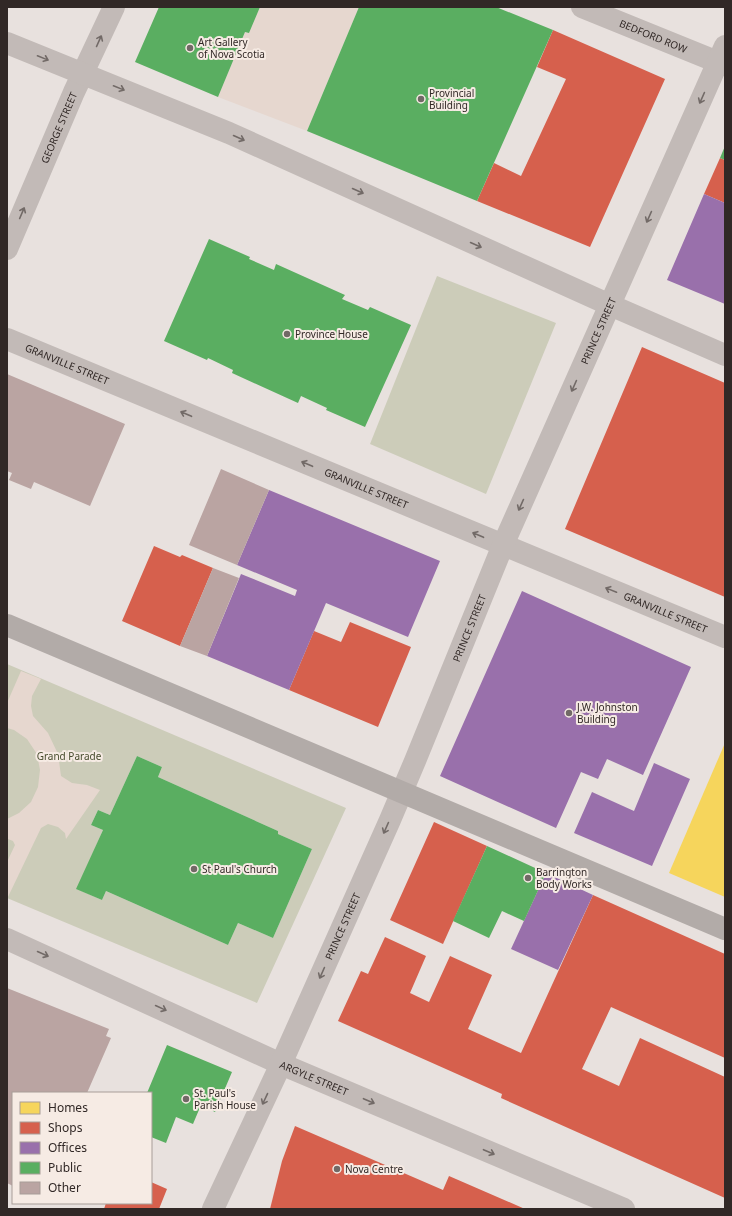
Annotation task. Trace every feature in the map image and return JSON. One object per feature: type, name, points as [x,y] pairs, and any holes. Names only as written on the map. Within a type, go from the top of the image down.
[{"type":"main road","points":[[7,625],[725,929]]},
{"type":"street","name":"GEORGE STREET","points":[[7,249],[83,74],[114,7]]},
{"type":"street","name":"BEDFORD ROW","points":[[582,7],[723,58]]},
{"type":"street","points":[[7,43],[229,133],[610,305],[725,355]]},
{"type":"street","name":"PRINCE STREET","points":[[213,1209],[281,1064],[402,792],[503,546],[610,305],[723,58]]},
{"type":"street","name":"GRANVILLE STREET","points":[[7,339],[725,637]]},
{"type":"street","name":"ARGYLE STREET","points":[[7,939],[281,1064],[624,1209]]},
{"type":"green space","points":[[437,276],[556,323],[486,494],[370,444]]},
{"type":"green space","name":"Grand Parade","points":[[7,664],[346,808],[257,1003],[7,898]],"holes":[[[137,756],[162,767],[158,777],[278,831],[278,834],[312,849],[273,938],[238,923],[228,945],[106,891],[102,900],[77,889],[103,830],[91,825],[98,810],[110,815]]]},
{"type":"shaded area","points":[[260,7],[359,7],[307,131],[218,97],[245,32],[249,33]]},
{"type":"shaded area","points":[[21,671],[41,679],[32,696],[31,706],[33,716],[48,733],[58,754],[61,776],[72,783],[87,785],[100,790],[66,839],[65,833],[58,827],[48,824],[41,828],[7,899],[7,862],[15,845],[13,841],[8,839],[7,841],[7,819],[19,813],[31,802],[38,787],[40,770],[37,754],[27,739],[14,730],[7,728],[7,703]]},
{"type":"building: Homes","points":[[725,743],[725,897],[669,873]]},
{"type":"building: Shops","points":[[553,30],[665,79],[590,247],[477,201],[494,163],[521,176],[566,79],[537,67]]},
{"type":"building: Shops","points":[[720,158],[725,160],[725,203],[704,194]]},
{"type":"building: Shops","points":[[642,347],[725,383],[725,597],[565,529]]},
{"type":"building: Shops","points":[[154,546],[180,557],[182,555],[213,568],[180,646],[122,621]]},
{"type":"building: Shops","points":[[350,622],[411,647],[378,727],[289,690],[314,631],[341,642]]},
{"type":"building: Shops","points":[[434,822],[487,846],[443,944],[390,920]]},
{"type":"building: Shops","points":[[593,895],[725,954],[725,1058],[611,1007],[582,1069],[619,1086],[640,1038],[725,1077],[725,1198],[501,1098],[502,1094],[338,1021],[361,971],[368,974],[385,937],[426,956],[410,993],[429,1002],[450,956],[492,975],[468,1029],[521,1053]]},
{"type":"building: Shops","name":"Nova Centre","points":[[295,1126],[443,1190],[449,1176],[525,1209],[270,1209],[282,1161]]},
{"type":"building: Shops","points":[[152,1182],[167,1189],[159,1209],[104,1209],[106,1204],[152,1204]]},
{"type":"building: Offices","points":[[704,194],[725,203],[725,304],[667,280]]},
{"type":"building: Offices","points":[[269,490],[440,561],[408,637],[326,603],[289,690],[207,656],[241,574],[295,596],[297,590],[237,565]]},
{"type":"building: Offices","name":"J.W. Johnston Building","points":[[522,591],[691,667],[643,775],[607,759],[598,779],[581,772],[556,828],[440,776]]},
{"type":"building: Offices","points":[[654,763],[690,779],[652,866],[574,833],[592,792],[634,811]]},
{"type":"building: Offices","points":[[546,873],[593,895],[558,970],[511,949]]},
{"type":"building: Public","name":"Art Gallery of Nova Scotia","points":[[159,7],[260,7],[249,33],[245,32],[218,97],[135,62]]},
{"type":"building: Public","name":"Provincial Building","points":[[359,7],[496,7],[553,30],[477,201],[307,131]]},
{"type":"building: Public","points":[[725,146],[725,160],[720,158]]},
{"type":"building: Public","name":"Province House","points":[[209,239],[250,257],[249,259],[274,270],[276,264],[345,295],[342,299],[368,310],[370,307],[411,325],[365,427],[326,410],[327,408],[301,396],[298,403],[232,373],[233,370],[208,358],[207,360],[164,341]]},
{"type":"building: Public","name":"St Paul's Church","points":[[137,756],[162,767],[158,777],[278,831],[278,834],[312,849],[273,938],[238,923],[228,945],[106,891],[102,900],[76,889],[103,830],[91,825],[98,810],[110,815]]},
{"type":"building: Public","points":[[487,846],[546,873],[524,921],[502,911],[489,938],[453,921]]},
{"type":"building: Public","name":"St. Paul's Parish House","points":[[167,1045],[232,1072],[215,1112],[201,1105],[193,1124],[176,1117],[166,1143],[152,1137],[152,1092],[147,1092]]},
{"type":"building: Other","points":[[7,374],[125,424],[90,506],[34,482],[31,489],[9,480],[12,473],[7,471]]},
{"type":"building: Other","points":[[221,469],[269,490],[237,565],[189,545]]},
{"type":"building: Other","points":[[213,568],[239,578],[207,656],[180,646]]},
{"type":"building: Other","points":[[7,988],[109,1029],[106,1036],[111,1038],[87,1092],[12,1092],[12,1186],[7,1183]]},
{"type":"place","name":"Art Gallery of Nova Scotia","points":[[190,48]]},
{"type":"place","name":"Provincial Building","points":[[421,99]]},
{"type":"place","name":"Province House","points":[[287,334]]},
{"type":"place","name":"J.W. Johnston Building","points":[[569,713]]},
{"type":"place","name":"St Paul's Church","points":[[194,869]]},
{"type":"place","name":"Barrington Body Works","points":[[528,878]]},
{"type":"place","name":"St. Paul's Parish House","points":[[186,1099]]},
{"type":"place","name":"Nova Centre","points":[[337,1169]]}]
